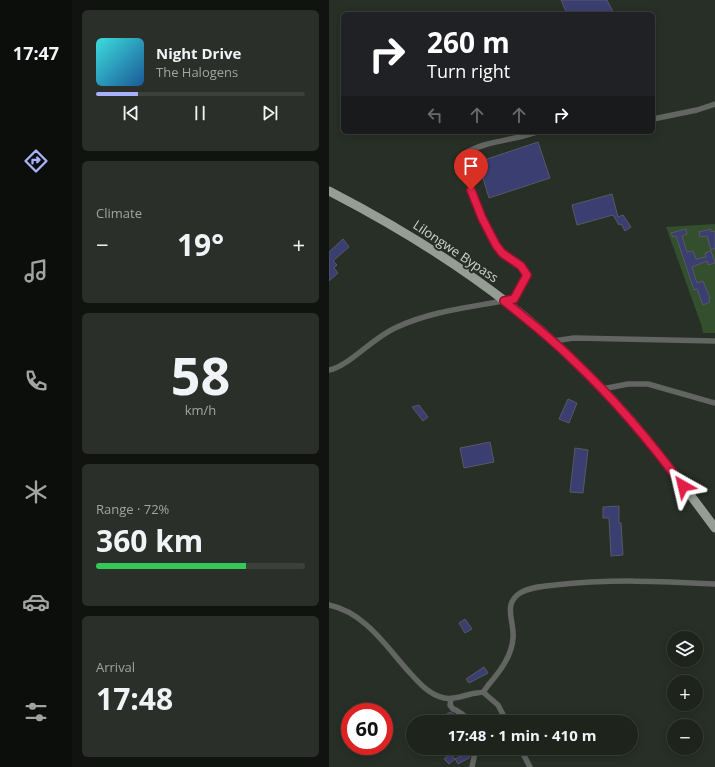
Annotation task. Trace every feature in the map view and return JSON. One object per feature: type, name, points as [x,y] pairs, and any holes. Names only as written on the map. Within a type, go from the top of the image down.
[{"type":"main road","name":"Lilongwe Bypass","points":[[329,191],[370,212],[418,240],[463,269],[553,341],[601,389],[644,436],[715,528]]},
{"type":"street","points":[[655,119],[697,110],[715,104]]},
{"type":"street","points":[[329,370],[335,369],[387,332],[397,327],[433,315],[514,299],[527,275],[521,266],[502,253],[496,245],[482,218],[471,190],[463,159],[464,154],[482,146],[532,134]]},
{"type":"street","points":[[553,341],[574,338],[715,341]]},
{"type":"street","points":[[601,389],[628,384],[648,384],[715,403]]},
{"type":"street","points":[[329,605],[347,612],[361,620],[379,636],[420,684],[432,693],[451,699],[483,692],[500,671],[506,661],[513,638],[510,607],[516,597],[524,591],[546,586],[578,583],[652,580],[715,584]]},
{"type":"street","points":[[483,692],[498,705],[503,715]]},
{"type":"street","points":[[451,699],[450,705],[453,709],[458,710],[461,715]]},
{"type":"street","points":[[472,767],[475,755]]},
{"type":"street","points":[[523,755],[530,767]]},
{"type":"green space","points":[[715,224],[715,333],[703,333],[666,227]]},
{"type":"building","points":[[561,0],[607,0],[613,12],[566,12]]},
{"type":"building","points":[[538,142],[550,178],[489,198],[478,162]]},
{"type":"building","points":[[612,194],[618,217],[623,215],[631,227],[625,231],[613,215],[577,225],[572,205]]},
{"type":"building","points":[[686,229],[687,234],[682,236],[687,252],[693,251],[696,259],[706,257],[705,253],[711,251],[715,263],[708,265],[707,261],[692,267],[697,283],[703,281],[710,298],[710,302],[703,305],[697,289],[694,290],[676,236],[673,237],[671,233]]},
{"type":"building","points":[[711,229],[711,232],[715,231],[715,248],[711,250],[707,236],[700,237],[699,232]]},
{"type":"building","points":[[343,239],[349,247],[333,261],[337,265],[334,268],[338,273],[329,281],[329,252]]},
{"type":"building","points":[[568,399],[577,403],[569,423],[559,419]]},
{"type":"building","points":[[419,405],[428,417],[423,421],[412,407]]},
{"type":"building","points":[[490,442],[494,462],[464,468],[460,448]]},
{"type":"building","points":[[575,448],[588,450],[583,493],[570,492]]},
{"type":"building","points":[[619,506],[619,523],[621,523],[623,555],[611,556],[609,518],[603,518],[603,507]]},
{"type":"building","points":[[465,619],[472,629],[465,633],[459,623]]},
{"type":"building","points":[[484,667],[488,673],[469,683],[466,679]]},
{"type":"building","points":[[450,712],[455,715],[446,715]]},
{"type":"building","points":[[451,755],[455,759],[449,764],[444,759]]},
{"type":"building","points":[[463,755],[470,755],[469,758],[458,764],[455,759]]},
{"type":"route","points":[[471,190],[482,218],[496,245],[502,253],[521,266],[527,275],[514,299],[504,301],[553,341],[615,403],[644,436],[683,486]]}]
